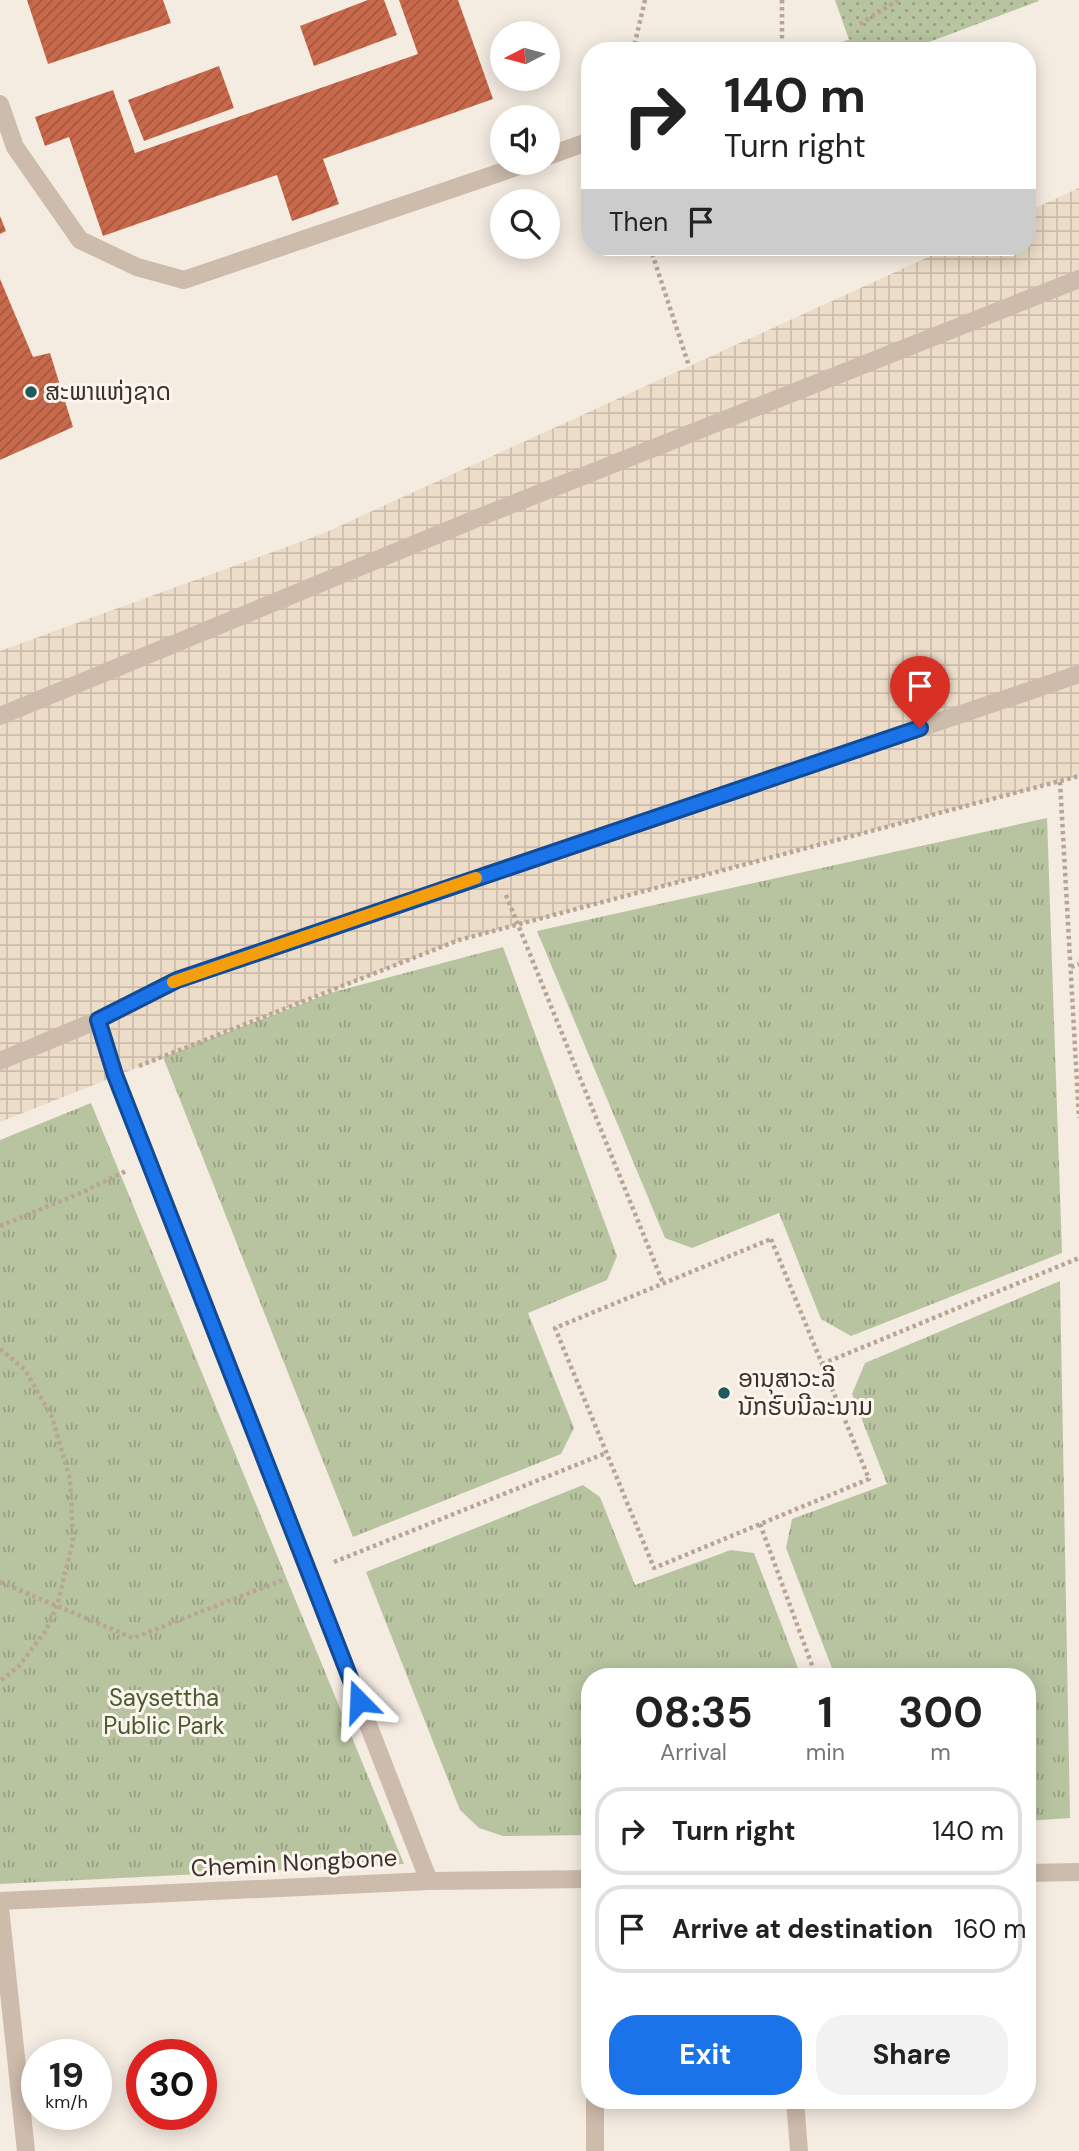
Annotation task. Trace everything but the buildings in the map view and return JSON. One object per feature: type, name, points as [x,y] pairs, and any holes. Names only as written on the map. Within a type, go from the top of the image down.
[{"type":"street","points":[[0,104],[16,147],[80,240],[137,267],[184,280],[493,175]]},
{"type":"street","points":[[560,152],[581,144]]},
{"type":"street","points":[[0,716],[485,515],[1079,279]]},
{"type":"street","points":[[0,1061],[98,1020],[177,980],[1079,674]]},
{"type":"street","points":[[98,1020],[115,1075],[429,1881]]},
{"type":"street","points":[[1036,1873],[1079,1872]]},
{"type":"street","name":"Chemin Nongbone","points":[[0,1901],[429,1881],[581,1879]]},
{"type":"street","points":[[0,1908],[26,2151]]},
{"type":"street","points":[[595,2109],[595,2151]]},
{"type":"street","points":[[796,2109],[799,2151]]},
{"type":"path","points":[[635,42],[645,0]]},
{"type":"path","points":[[782,0],[782,42]]},
{"type":"path","points":[[854,26],[898,0]]},
{"type":"path","points":[[653,256],[689,366]]},
{"type":"path","points":[[115,1075],[459,940],[1079,776]]},
{"type":"path","points":[[1060,782],[1079,1118]]},
{"type":"path","points":[[497,871],[663,1283]]},
{"type":"path","points":[[1070,967],[1079,964]]},
{"type":"path","points":[[0,1226],[117,1176]]},
{"type":"path","points":[[771,1238],[869,1479],[654,1568],[555,1328],[663,1283],[771,1238]]},
{"type":"path","points":[[822,1364],[1079,1258]]},
{"type":"path","points":[[0,1349],[25,1370],[52,1417],[70,1479],[73,1541],[57,1606],[45,1632],[18,1667],[0,1681]]},
{"type":"path","points":[[309,1572],[606,1453]]},
{"type":"path","points":[[760,1524],[813,1668]]},
{"type":"path","points":[[0,1582],[133,1638],[272,1584]]},
{"type":"green space","points":[[835,0],[1039,1],[929,42],[850,42]]},
{"type":"green space","points":[[1047,818],[1062,1253],[851,1336],[821,1319],[779,1213],[692,1248],[665,1238],[537,931]]},
{"type":"green space","points":[[503,947],[617,1256],[607,1280],[528,1313],[574,1428],[561,1454],[353,1537],[163,1057],[330,993]]},
{"type":"green space","name":"Saysettha Public Park","points":[[91,1103],[404,1864],[0,1884],[0,1140]]},
{"type":"green space","points":[[1060,1281],[1070,1818],[1036,1820],[1036,1668],[832,1668],[786,1548],[792,1519],[887,1484],[852,1394],[865,1363]]},
{"type":"green space","points":[[583,1485],[600,1497],[635,1585],[731,1550],[754,1553],[798,1668],[581,1668],[581,1835],[503,1836],[479,1828],[460,1810],[366,1572]]},
{"type":"shaded area","points":[[1079,188],[1079,776],[459,940],[0,1122],[0,651],[322,534],[930,256],[1036,256],[1036,208]]},
{"type":"slow traffic","points":[[173,982],[476,878]]},
{"type":"place","name":"ສະພາແຫ່ງຊາດ","points":[[31,392]]},
{"type":"place","name":"ອານຸສາວະລີ ນັກຮົບນີລະນາມ","points":[[724,1393]]},
{"type":"route","points":[[359,1701],[115,1075],[98,1020],[177,980],[920,728]]}]
